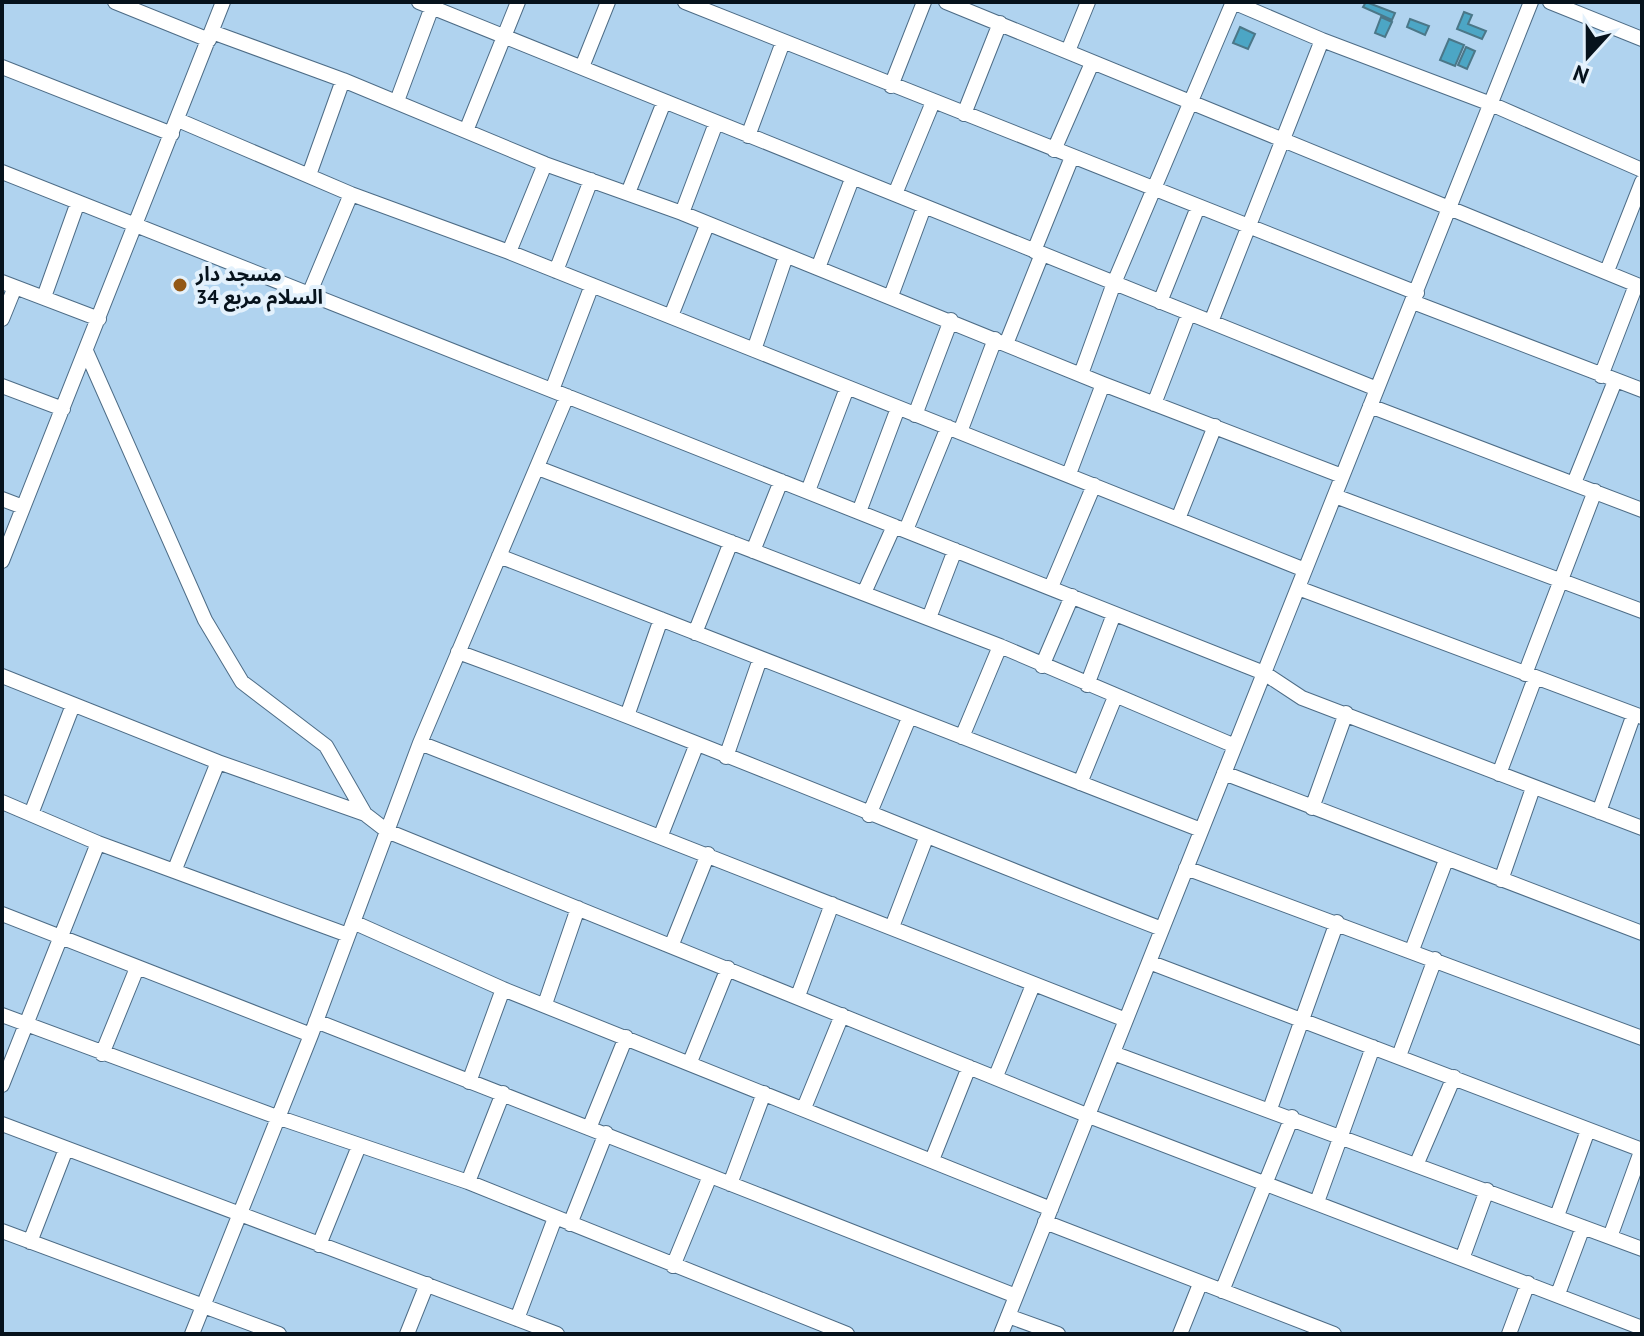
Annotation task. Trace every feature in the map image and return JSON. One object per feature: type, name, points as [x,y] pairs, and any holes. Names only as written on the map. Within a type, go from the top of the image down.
[{"type":"street","points":[[115,2],[343,80],[545,164],[682,213],[1103,384],[1342,476]]},
{"type":"street","points":[[2,561],[223,2]]},
{"type":"street","points":[[466,131],[518,2]]},
{"type":"street","points":[[582,67],[608,2]]},
{"type":"street","points":[[685,2],[704,5],[783,42],[1251,227],[1608,378],[1642,389]]},
{"type":"street","points":[[891,86],[924,2]]},
{"type":"street","points":[[946,2],[1639,286],[1574,483]]},
{"type":"street","points":[[1068,51],[1088,2]]},
{"type":"street","points":[[1081,374],[1114,283],[1233,2],[1322,40],[1491,104],[1642,170]]},
{"type":"street","points":[[1001,1334],[1531,2]]},
{"type":"street","points":[[1550,2],[1642,39]]},
{"type":"street","points":[[397,101],[425,4],[1377,389]]},
{"type":"street","points":[[964,114],[1000,23]]},
{"type":"street","points":[[1211,322],[1251,227],[1322,40]]},
{"type":"street","points":[[748,136],[783,42]]},
{"type":"street","points":[[1054,150],[1092,63]]},
{"type":"street","points":[[2,67],[309,175],[351,194],[509,252],[1305,570]]},
{"type":"street","points":[[309,175],[343,80]]},
{"type":"street","points":[[628,193],[664,102]]},
{"type":"street","points":[[895,194],[933,102]]},
{"type":"street","points":[[682,213],[716,123]]},
{"type":"street","points":[[864,593],[1000,342],[1038,252],[1072,157]]},
{"type":"street","points":[[509,252],[545,164]]},
{"type":"street","points":[[2,172],[1264,673],[1302,698],[1642,828]]},
{"type":"street","points":[[818,268],[852,179]]},
{"type":"street","points":[[556,271],[591,180]]},
{"type":"street","points":[[1607,271],[1642,182]]},
{"type":"street","points":[[310,292],[351,194]]},
{"type":"street","points":[[44,297],[78,202]]},
{"type":"street","points":[[891,296],[924,207]]},
{"type":"street","points":[[1160,302],[1198,207]]},
{"type":"street","points":[[671,316],[707,225]]},
{"type":"street","points":[[754,350],[786,256]]},
{"type":"street","points":[[2,319],[8,285],[99,319]]},
{"type":"street","points":[[552,390],[592,285]]},
{"type":"street","points":[[1154,404],[1189,313]]},
{"type":"street","points":[[915,415],[951,320]]},
{"type":"street","points":[[86,351],[205,620],[242,682],[326,746],[365,814]]},
{"type":"street","points":[[1069,474],[1103,384]]},
{"type":"street","points":[[2,386],[63,409]]},
{"type":"street","points":[[808,491],[847,388]]},
{"type":"street","points":[[192,1334],[314,1028],[420,743],[567,396]]},
{"type":"street","points":[[1370,406],[1642,510]]},
{"type":"street","points":[[859,512],[898,408]]},
{"type":"street","points":[[1178,519],[1215,426]]},
{"type":"street","points":[[538,468],[1000,646],[1235,746]]},
{"type":"street","points":[[753,551],[781,481]]},
{"type":"street","points":[[1051,587],[1094,485]]},
{"type":"street","points":[[1499,774],[1560,581],[1595,491]]},
{"type":"street","points":[[1335,496],[1642,611]]},
{"type":"street","points":[[2,499],[23,507]]},
{"type":"street","points":[[695,633],[731,542]]},
{"type":"street","points":[[929,618],[955,550]]},
{"type":"street","points":[[499,556],[1201,830]]},
{"type":"street","points":[[1298,588],[1638,716],[1599,812]]},
{"type":"street","points":[[1042,666],[1072,596]]},
{"type":"street","points":[[1087,685],[1114,614]]},
{"type":"street","points":[[627,716],[661,619]]},
{"type":"street","points":[[962,737],[1000,646]]},
{"type":"street","points":[[458,652],[1162,929]]},
{"type":"street","points":[[726,757],[760,659]]},
{"type":"street","points":[[2,676],[218,762],[365,814],[387,831],[672,944],[1089,1116],[1462,1259],[1641,1323]]},
{"type":"street","points":[[1080,783],[1115,697]]},
{"type":"street","points":[[31,814],[73,705]]},
{"type":"street","points":[[1312,808],[1346,713]]},
{"type":"street","points":[[869,815],[909,718]]},
{"type":"street","points":[[420,743],[1126,1020]]},
{"type":"street","points":[[661,835],[696,746]]},
{"type":"street","points":[[175,869],[218,762]]},
{"type":"street","points":[[1224,773],[1642,933]]},
{"type":"street","points":[[1501,880],[1533,788]]},
{"type":"street","points":[[2,802],[98,843],[350,929],[545,1004],[932,1160],[1048,1216],[1222,1291],[1299,1328],[1334,1334]]},
{"type":"street","points":[[892,927],[926,838]]},
{"type":"street","points":[[2,1085],[63,938],[98,843]]},
{"type":"street","points":[[672,944],[708,854]]},
{"type":"street","points":[[1412,950],[1446,860]]},
{"type":"street","points":[[1186,868],[1642,1038]]},
{"type":"street","points":[[798,996],[832,904]]},
{"type":"street","points":[[545,1004],[578,908]]},
{"type":"street","points":[[2,914],[137,968],[503,1093],[1016,1296]]},
{"type":"street","points":[[1270,1109],[1337,922]]},
{"type":"street","points":[[1399,1056],[1435,959]]},
{"type":"street","points":[[1149,962],[1642,1150],[1610,1237]]},
{"type":"street","points":[[102,1054],[137,968]]},
{"type":"street","points":[[690,1062],[728,968]]},
{"type":"street","points":[[996,1076],[1033,985]]},
{"type":"street","points":[[469,1082],[503,989]]},
{"type":"street","points":[[2,1015],[277,1117],[468,1182],[842,1333]]},
{"type":"street","points":[[804,1108],[842,1015]]},
{"type":"street","points":[[590,1126],[626,1037]]},
{"type":"street","points":[[1317,1202],[1373,1047]]},
{"type":"street","points":[[1113,1053],[1342,1135],[1642,1249]]},
{"type":"street","points":[[932,1160],[969,1067]]},
{"type":"street","points":[[1417,1163],[1454,1077]]},
{"type":"street","points":[[468,1182],[503,1093]]},
{"type":"street","points":[[730,1184],[764,1093]]},
{"type":"street","points":[[1222,1291],[1292,1117]]},
{"type":"street","points":[[2,1124],[557,1334]]},
{"type":"street","points":[[1557,1216],[1588,1130]]},
{"type":"street","points":[[517,1319],[606,1133]]},
{"type":"street","points":[[319,1245],[359,1146]]},
{"type":"street","points":[[30,1242],[66,1149]]},
{"type":"street","points":[[673,1266],[710,1176]]},
{"type":"street","points":[[1462,1259],[1487,1190]]},
{"type":"street","points":[[1558,1294],[1583,1227]]},
{"type":"street","points":[[2,1231],[279,1334]]},
{"type":"street","points":[[1509,1334],[1528,1283]]},
{"type":"street","points":[[407,1334],[427,1284]]},
{"type":"street","points":[[1180,1334],[1200,1284]]},
{"type":"street","points":[[1008,1316],[1058,1334]]},
{"type":"building","points":[[1366,2],[1395,13],[1392,20],[1363,7]]},
{"type":"building","points":[[1464,12],[1472,15],[1468,24],[1486,31],[1482,39],[1457,29]]},
{"type":"building","points":[[1381,17],[1392,22],[1385,37],[1375,33]]},
{"type":"building","points":[[1410,19],[1429,26],[1425,35],[1407,27]]},
{"type":"building","points":[[1240,27],[1255,34],[1248,49],[1233,43]]},
{"type":"building","points":[[1449,39],[1464,45],[1455,66],[1440,60]]},
{"type":"building","points":[[1466,47],[1475,51],[1467,69],[1458,65]]},
{"type":"place","name":"مسجد دار السلام مربع 34","points":[[180,285]]}]
